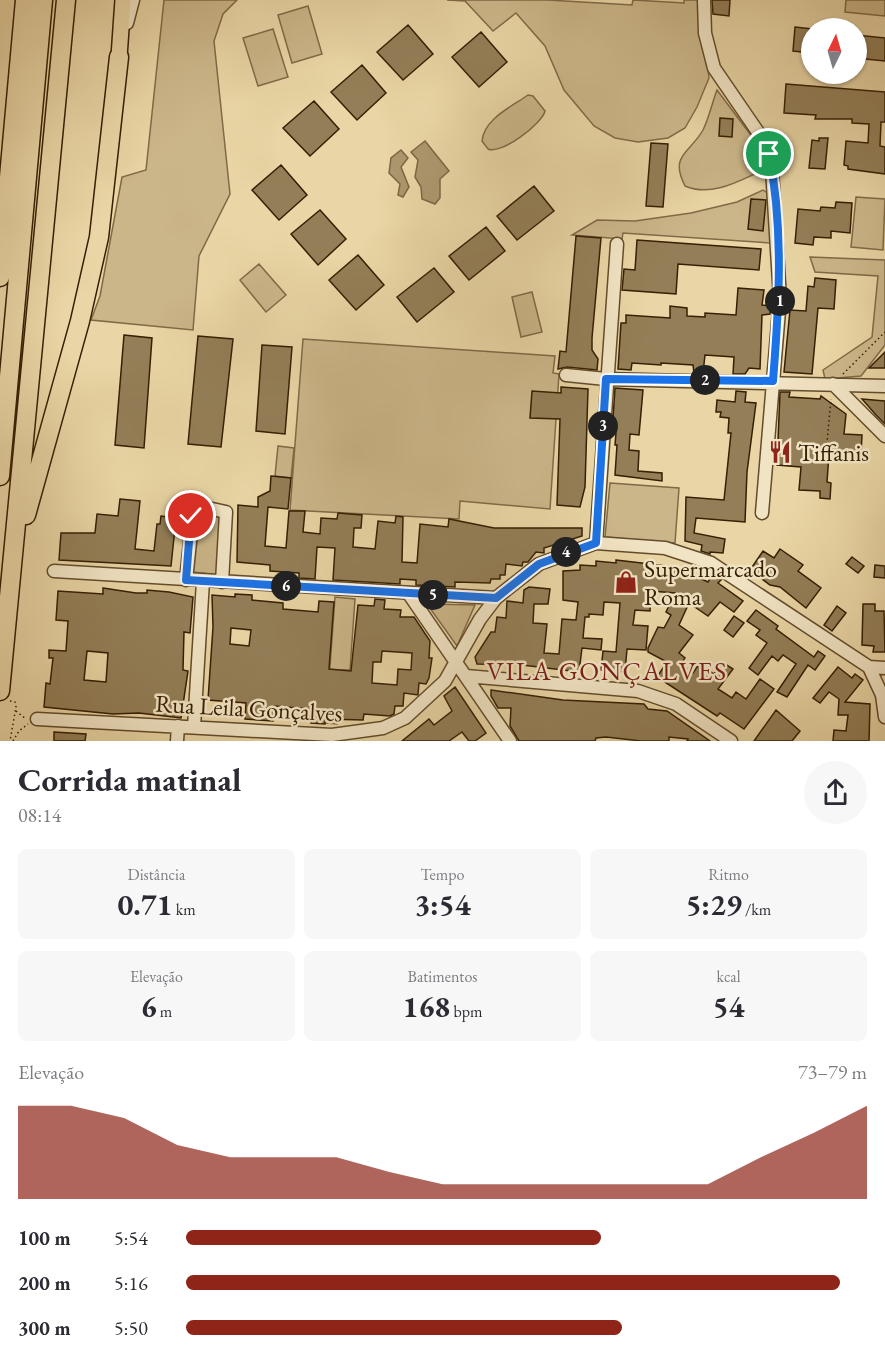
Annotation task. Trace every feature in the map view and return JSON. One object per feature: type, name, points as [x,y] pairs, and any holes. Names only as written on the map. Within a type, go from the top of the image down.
[{"type":"highway","points":[[0,277],[25,0]]},
{"type":"highway","points":[[0,476],[44,0]]},
{"type":"highway","points":[[4,696],[12,563],[66,0]]},
{"type":"highway","points":[[12,563],[80,321],[94,259],[105,200],[118,57]]},
{"type":"main road","points":[[118,57],[123,0]]},
{"type":"street","points":[[118,57],[133,0]]},
{"type":"street","points":[[704,0],[705,33],[714,68],[762,138],[772,169],[780,299],[762,513]]},
{"type":"street","points":[[596,543],[617,244]]},
{"type":"street","points":[[566,375],[606,379],[773,381],[885,386]]},
{"type":"street","points":[[833,384],[885,436]]},
{"type":"street","points":[[186,580],[194,505],[226,512],[222,582]]},
{"type":"street","name":"Rua Leila Gonçalves","points":[[37,719],[194,727],[215,735],[332,735],[383,729],[405,718],[422,705],[445,681],[480,619],[496,598],[539,564],[596,543],[665,548],[711,563],[869,667],[885,668]]},
{"type":"street","points":[[54,572],[496,598]]},
{"type":"street","points":[[194,727],[203,581]]},
{"type":"street","points":[[409,594],[510,741]]},
{"type":"street","points":[[869,667],[883,697],[885,717]]},
{"type":"street","points":[[466,676],[616,688],[655,695],[676,704],[730,741]]},
{"type":"street","points":[[177,741],[178,726]]},
{"type":"path","points":[[826,453],[833,384],[885,332]]},
{"type":"path","points":[[4,696],[15,702],[12,741]]},
{"type":"path","points":[[12,741],[18,731],[32,722],[15,710]]},
{"type":"shaded area","points":[[164,0],[237,0],[223,14],[214,41],[230,194],[199,256],[193,330],[91,320],[100,296],[122,177],[146,170]]},
{"type":"shaded area","points":[[447,0],[548,0],[632,5],[633,0],[684,3],[684,0],[700,0],[709,78],[685,128],[668,138],[638,142],[615,138],[594,126],[564,90],[545,46],[516,13],[493,31],[465,1]]},
{"type":"shaded area","points":[[846,0],[885,0],[885,16],[845,12]]},
{"type":"shaded area","points":[[308,6],[322,54],[292,63],[278,15]]},
{"type":"shaded area","points":[[273,29],[288,77],[258,86],[243,38]]},
{"type":"shaded area","points":[[717,90],[750,134],[763,165],[761,171],[724,187],[695,189],[685,186],[679,167],[680,161],[703,130]]},
{"type":"shaded area","points":[[528,95],[533,96],[545,111],[542,117],[511,143],[494,150],[488,149],[482,141],[488,126],[499,114]]},
{"type":"shaded area","points":[[425,141],[449,171],[440,179],[440,198],[435,204],[422,199],[421,187],[415,177],[418,160],[411,152]]},
{"type":"shaded area","points":[[401,150],[408,158],[401,167],[409,187],[403,197],[398,195],[400,184],[389,173],[391,158]]},
{"type":"shaded area","points":[[763,190],[769,194],[771,243],[623,233],[622,239],[572,235],[597,220],[635,221],[691,213],[737,202]]},
{"type":"shaded area","points":[[856,197],[885,199],[883,250],[851,247]]},
{"type":"shaded area","points":[[810,257],[885,260],[885,345],[861,376],[825,379],[823,370],[872,337],[878,276],[815,272]]},
{"type":"shaded area","points":[[259,264],[286,295],[266,312],[240,280]]},
{"type":"shaded area","points":[[532,292],[542,332],[521,337],[512,297]]},
{"type":"shaded area","points":[[303,339],[555,356],[553,373],[559,374],[550,509],[460,501],[459,519],[290,510]]},
{"type":"shaded area","points":[[278,446],[294,448],[291,478],[275,476]]},
{"type":"shaded area","points":[[610,483],[679,488],[675,543],[605,537]]},
{"type":"shaded area","points":[[197,515],[222,516],[218,575],[193,572]]},
{"type":"shaded area","points":[[335,597],[355,599],[350,670],[341,670],[337,724],[326,723]]},
{"type":"shaded area","points":[[427,604],[475,605],[457,646]]},
{"type":"building","points":[[712,0],[730,0],[729,16],[713,14]]},
{"type":"building","points":[[408,25],[433,54],[403,80],[377,52]]},
{"type":"building","points":[[795,27],[801,28],[801,52],[793,51]]},
{"type":"building","points":[[481,32],[507,62],[479,87],[452,57]]},
{"type":"building","points":[[867,36],[885,38],[885,61],[867,59]]},
{"type":"building","points":[[362,65],[386,93],[357,120],[331,92]]},
{"type":"building","points":[[786,84],[885,92],[885,122],[881,122],[880,146],[885,147],[885,174],[848,169],[848,166],[844,165],[846,141],[868,143],[869,124],[852,123],[852,119],[815,119],[816,115],[784,113]]},
{"type":"building","points":[[314,101],[339,129],[310,156],[283,128]]},
{"type":"building","points":[[720,118],[733,119],[732,137],[719,136]]},
{"type":"building","points":[[819,138],[828,138],[825,169],[809,168],[812,140],[819,141]]},
{"type":"building","points":[[651,143],[668,144],[663,207],[646,206]]},
{"type":"building","points":[[281,165],[307,195],[279,220],[252,190]]},
{"type":"building","points":[[534,186],[554,211],[517,240],[497,216]]},
{"type":"building","points":[[751,199],[766,200],[763,231],[748,229]]},
{"type":"building","points":[[836,202],[852,203],[850,233],[831,231],[831,238],[814,237],[813,245],[795,243],[798,209],[820,211],[821,207],[835,208]]},
{"type":"building","points":[[320,210],[346,239],[318,265],[291,234]]},
{"type":"building","points":[[486,227],[505,251],[469,280],[449,256]]},
{"type":"building","points":[[576,236],[601,238],[592,338],[592,350],[598,359],[597,370],[567,367],[558,369],[560,351],[566,352]]},
{"type":"building","points":[[637,240],[761,249],[759,270],[678,264],[676,294],[622,290],[624,269],[635,270]]},
{"type":"building","points":[[358,255],[384,285],[356,310],[329,280]]},
{"type":"building","points":[[434,268],[454,292],[417,322],[397,297]]},
{"type":"building","points":[[815,278],[836,280],[834,309],[818,308],[812,374],[784,372],[790,310],[806,311],[808,286],[814,287]]},
{"type":"building","points":[[738,288],[764,290],[762,305],[771,306],[770,314],[762,315],[760,369],[749,368],[745,374],[733,374],[734,357],[705,355],[703,373],[694,373],[693,365],[661,363],[661,365],[632,363],[631,370],[618,369],[621,323],[626,323],[626,315],[670,318],[670,306],[687,308],[687,316],[705,317],[705,313],[736,315]]},
{"type":"building","points":[[124,335],[152,338],[144,448],[115,445]]},
{"type":"building","points":[[198,336],[233,339],[221,447],[188,444]]},
{"type":"building","points":[[262,345],[292,347],[285,434],[256,431]]},
{"type":"building","points":[[885,352],[885,368],[869,368]]},
{"type":"building","points":[[561,387],[588,389],[585,487],[580,507],[557,505],[560,419],[530,418],[532,391],[561,393]]},
{"type":"building","points":[[615,388],[643,390],[639,435],[630,434],[629,450],[639,451],[638,471],[662,473],[662,481],[615,475],[617,445],[615,445],[616,433],[612,433]]},
{"type":"building","points":[[736,391],[746,392],[745,402],[756,403],[747,472],[745,522],[696,518],[694,533],[725,539],[723,553],[710,552],[710,554],[701,551],[702,545],[685,541],[686,497],[724,500],[731,433],[728,433],[729,418],[720,417],[721,412],[716,412],[717,400],[735,402]]},
{"type":"building","points":[[780,392],[790,392],[789,397],[820,399],[821,396],[846,414],[844,434],[862,435],[861,454],[829,454],[827,482],[831,483],[830,499],[820,498],[820,491],[799,490],[801,467],[777,465]]},
{"type":"building","points":[[862,399],[885,401],[885,424],[876,415]]},
{"type":"building","points":[[271,476],[291,478],[288,509],[268,507],[265,546],[286,548],[289,511],[305,511],[303,532],[320,534],[321,518],[337,519],[338,513],[362,515],[361,528],[354,528],[353,547],[375,549],[378,521],[395,523],[396,516],[403,517],[402,562],[417,563],[420,524],[448,527],[449,519],[494,528],[582,528],[582,536],[544,548],[544,553],[536,552],[528,562],[523,562],[522,566],[506,564],[505,575],[500,575],[500,579],[491,579],[490,583],[455,582],[455,587],[416,585],[416,580],[400,579],[400,584],[333,580],[335,548],[317,547],[315,579],[299,578],[299,573],[270,571],[270,565],[237,562],[238,505],[258,507],[258,497],[270,491]]},
{"type":"building","points":[[120,499],[140,501],[135,549],[154,551],[157,524],[160,524],[161,516],[176,518],[171,566],[59,560],[61,533],[95,533],[97,514],[118,516]]},
{"type":"building","points":[[780,549],[803,565],[798,571],[821,588],[806,608],[780,587],[770,585],[750,570],[763,551],[774,558]]},
{"type":"building","points":[[852,557],[864,566],[858,573],[846,564]]},
{"type":"building","points":[[616,560],[676,567],[708,582],[712,575],[721,580],[718,583],[743,601],[734,612],[720,602],[708,616],[689,603],[679,625],[693,635],[679,653],[685,658],[680,665],[693,673],[699,664],[714,674],[722,662],[733,669],[718,689],[732,698],[736,692],[746,699],[760,679],[774,689],[744,729],[720,713],[717,716],[657,677],[667,662],[648,652],[648,648],[658,627],[664,628],[671,615],[666,612],[675,593],[651,591],[650,611],[635,610],[633,625],[648,626],[646,650],[627,649],[625,672],[601,670],[603,651],[616,652],[620,603],[604,602],[603,615],[589,614],[589,617],[585,617],[583,638],[602,639],[601,650],[582,648],[579,672],[522,665],[477,664],[475,657],[491,632],[495,632],[497,617],[506,618],[507,601],[523,603],[524,590],[529,587],[550,589],[548,604],[534,604],[533,623],[547,624],[544,653],[559,654],[562,619],[576,620],[578,602],[563,600],[563,571],[580,570],[580,565],[596,566],[596,561],[616,563]]},
{"type":"building","points":[[875,565],[885,566],[885,578],[874,577]]},
{"type":"building","points":[[103,588],[136,593],[147,593],[147,590],[169,592],[193,597],[190,633],[184,632],[183,670],[188,671],[181,718],[44,707],[46,683],[50,684],[53,658],[49,658],[49,650],[66,651],[68,621],[56,620],[58,591],[103,594]],"holes":[[[87,651],[108,653],[106,682],[84,680]]]},
{"type":"building","points":[[235,594],[252,595],[252,600],[283,603],[283,609],[318,612],[319,601],[334,602],[329,669],[351,671],[358,605],[374,606],[375,599],[385,600],[384,609],[401,610],[400,617],[414,617],[430,641],[429,658],[432,658],[429,678],[426,684],[419,683],[418,695],[404,693],[403,706],[395,706],[394,714],[390,716],[364,714],[363,720],[325,719],[325,724],[311,723],[312,709],[274,706],[273,721],[245,719],[246,703],[208,700],[213,627],[212,595],[235,597]],"holes":[[[231,628],[251,630],[249,646],[230,644]],[[382,651],[412,653],[411,670],[398,669],[397,685],[372,683],[373,662],[381,662]]]},
{"type":"building","points":[[863,604],[875,604],[875,611],[884,611],[885,652],[873,652],[874,646],[862,645]]},
{"type":"building","points":[[837,606],[846,613],[832,631],[824,625]]},
{"type":"building","points":[[756,610],[778,626],[776,629],[814,657],[818,651],[825,656],[815,670],[808,665],[787,697],[777,692],[796,664],[783,655],[778,661],[772,656],[758,675],[749,668],[767,643],[756,635],[760,630],[747,621]]},
{"type":"building","points":[[734,616],[744,623],[733,637],[724,630]]},
{"type":"building","points":[[838,667],[852,678],[855,674],[863,680],[845,702],[870,704],[869,741],[833,741],[834,730],[846,731],[848,715],[838,715],[839,699],[829,692],[820,703],[813,698]]},
{"type":"building","points":[[455,687],[486,733],[475,741],[469,741],[462,732],[449,741],[402,741],[429,719],[434,725],[452,711],[444,696]]},
{"type":"building","points":[[491,690],[563,700],[644,704],[648,709],[667,711],[710,741],[687,741],[688,739],[669,737],[669,741],[641,741],[606,737],[596,738],[595,741],[519,741],[510,726],[511,708],[498,708],[491,696]]},
{"type":"building","points":[[776,710],[800,731],[792,741],[754,741]]},
{"type":"building","points":[[54,732],[86,734],[85,741],[54,741]]},
{"type":"place","name":"Tiffanis","points":[[780,452]]},
{"type":"place","name":"Supermarcado Roma","points":[[626,582]]},
{"type":"district","name":"VILA GONÇALVES","points":[[607,671]]},
{"type":"route","points":[[191,516],[186,580],[496,598],[539,564],[596,543],[606,379],[773,381],[780,299],[780,268],[769,154]]}]
